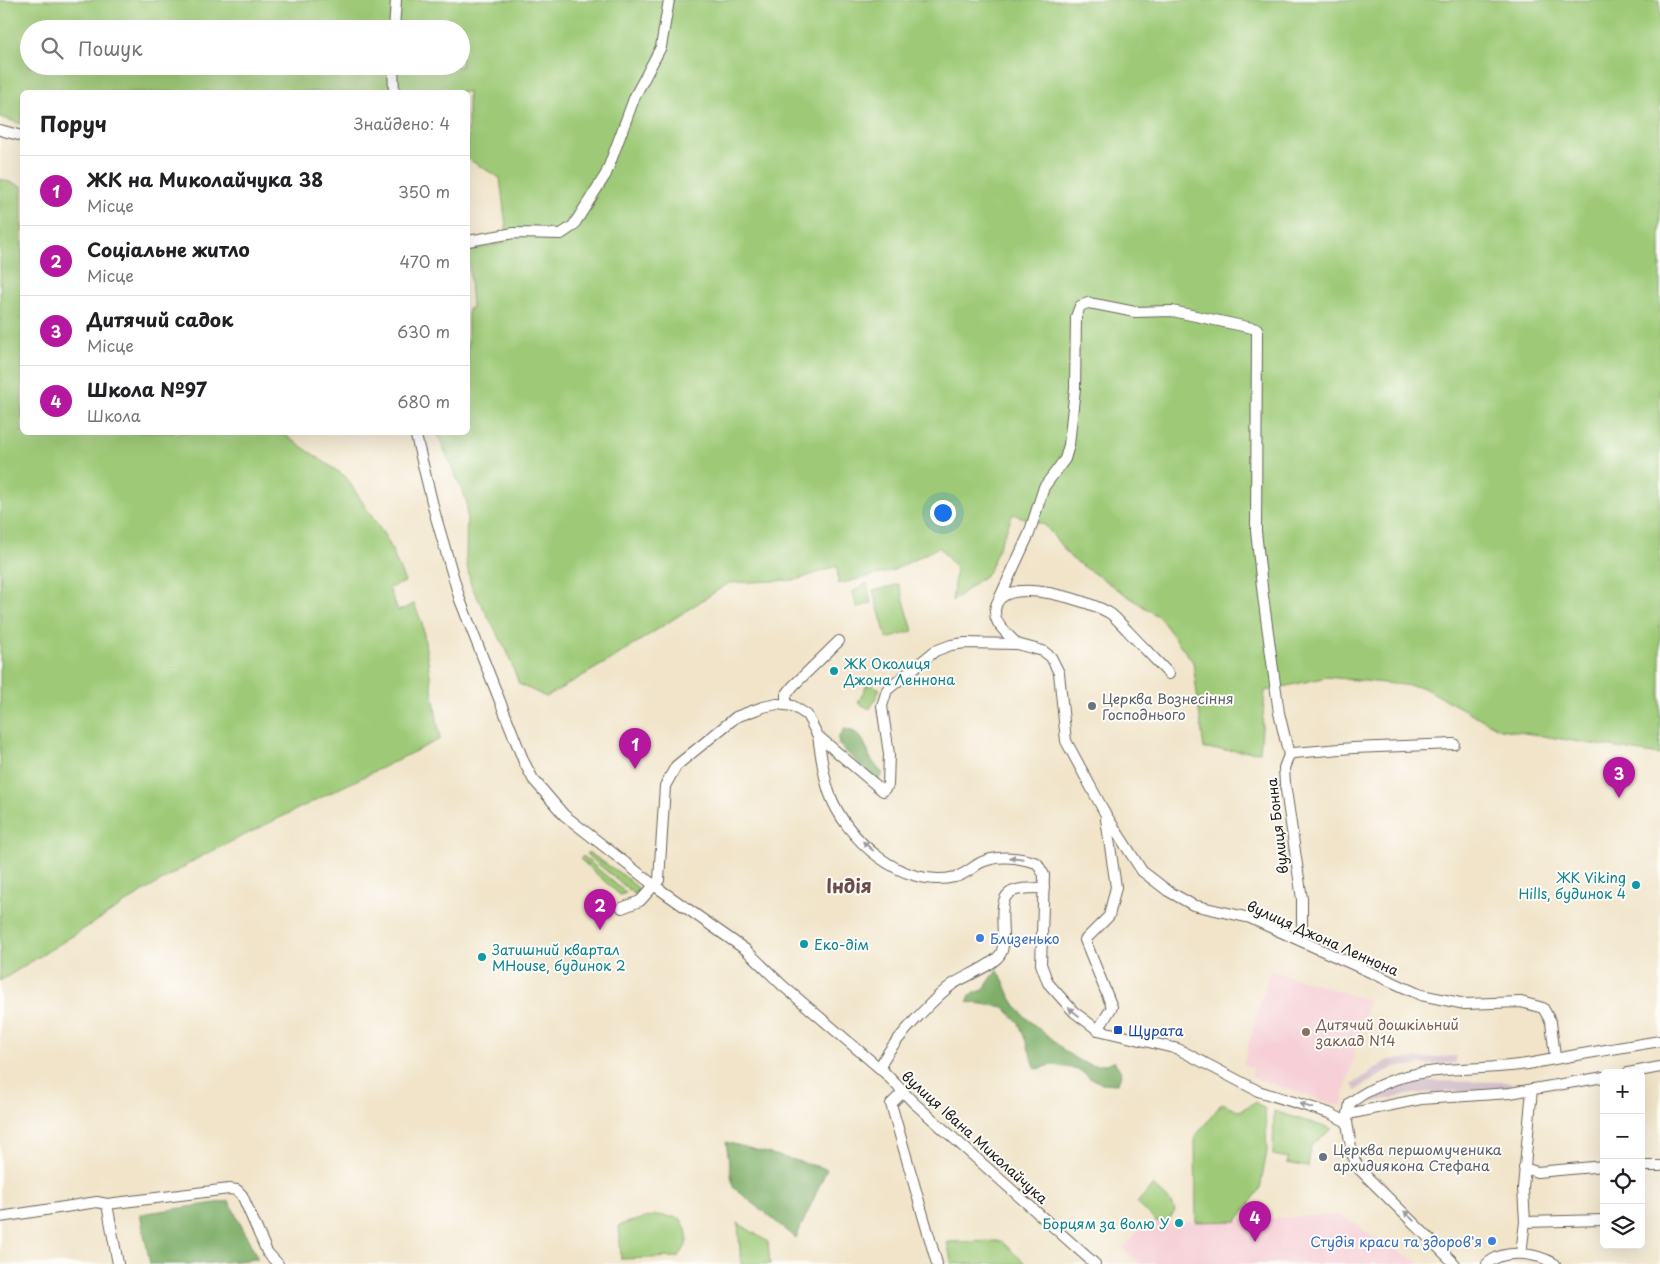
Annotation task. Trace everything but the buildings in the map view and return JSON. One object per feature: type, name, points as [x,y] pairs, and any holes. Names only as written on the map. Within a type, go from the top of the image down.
[{"type":"street","points":[[395,20],[396,0]]},
{"type":"street","points":[[470,240],[486,236],[514,233],[561,234],[572,226],[606,174],[635,96],[661,48],[669,0]]},
{"type":"street","points":[[393,75],[394,90]]},
{"type":"street","points":[[0,130],[20,135]]},
{"type":"street","name":"вулиця Бонна","points":[[999,599],[1029,534],[1044,487],[1065,459],[1069,445],[1075,388],[1076,317],[1080,306],[1088,303],[1135,312],[1172,311],[1257,330],[1256,530],[1262,596],[1279,713],[1288,755],[1284,768],[1285,783],[1302,899],[1302,941]]},
{"type":"street","points":[[417,435],[435,514],[460,600],[533,779],[564,815],[655,886],[746,950],[782,985],[884,1072]]},
{"type":"street","points":[[999,599],[1009,592],[1023,590],[1073,598],[1111,614],[1169,674]]},
{"type":"street","name":"вулиця Джона Леннона","points":[[999,599],[995,607],[995,617],[999,626],[1017,644]]},
{"type":"street","points":[[786,705],[788,692],[792,686],[839,641]]},
{"type":"street","name":"вулиця Джона Леннона","points":[[818,736],[883,791],[888,785],[889,754],[882,706],[887,690],[934,651],[965,643],[1017,644],[1043,651],[1057,664],[1063,689],[1066,741],[1106,815],[1142,872],[1168,891],[1193,905],[1244,916],[1421,995],[1465,1004],[1521,1002],[1543,1008],[1551,1022],[1555,1057]]},
{"type":"street","points":[[622,908],[640,902],[659,880],[665,786],[676,766],[736,717],[763,707],[793,706],[807,716],[818,736],[824,776],[838,811],[848,827],[893,866],[916,877],[946,878],[956,877],[989,859],[1015,858],[1037,863],[1042,868],[1044,888],[1041,953],[1044,975],[1054,992],[1066,1005],[1098,1030],[1178,1048],[1258,1091],[1348,1118],[1421,1100],[1510,1093],[1600,1078]]},
{"type":"street","points":[[1288,755],[1353,748],[1454,744]]},
{"type":"street","points":[[1098,1030],[1112,1007],[1085,940],[1109,916],[1116,887],[1106,815]]},
{"type":"street","name":"вулиця Івана Миколайчука","points":[[1044,888],[1016,888],[1006,895],[1002,909],[1003,947],[1001,954],[995,960],[954,983],[932,1001],[882,1061],[884,1072],[903,1092],[1095,1264]]},
{"type":"street","points":[[1455,1264],[1359,1169],[1352,1154],[1348,1118],[1350,1103],[1358,1097],[1401,1076],[1431,1070],[1532,1063],[1555,1057],[1660,1041]]},
{"type":"street","points":[[1645,1070],[1660,1067]]},
{"type":"street","points":[[1521,1253],[1525,1222],[1522,1188],[1532,1089]]},
{"type":"street","points":[[903,1092],[891,1104],[937,1264]]},
{"type":"street","points":[[1524,1168],[1537,1172],[1600,1166]]},
{"type":"street","points":[[1645,1166],[1660,1166]]},
{"type":"street","points":[[0,1217],[98,1202],[107,1204],[229,1189],[237,1190],[242,1195],[267,1252],[278,1264]]},
{"type":"street","points":[[107,1204],[118,1264]]},
{"type":"street","points":[[1525,1222],[1600,1220]]},
{"type":"street","points":[[1487,1264],[1504,1256],[1521,1253],[1548,1259],[1555,1264]]},
{"type":"shaded area","name":"Дитячий дошкільний заклад N14","points":[[1270,970],[1368,1000],[1341,1106],[1251,1077],[1253,1068],[1243,1064]]},
{"type":"shaded area","points":[[1456,1056],[1456,1063],[1394,1067],[1356,1090],[1352,1085],[1388,1060]]},
{"type":"shaded area","points":[[1409,1081],[1512,1082],[1511,1089],[1418,1093],[1372,1102],[1372,1099]]},
{"type":"shaded area","points":[[1337,1215],[1357,1224],[1370,1236],[1422,1264],[1139,1264],[1123,1249],[1145,1224]]},
{"type":"green space","points":[[0,0],[1660,0],[1660,755],[1500,729],[1422,687],[1327,677],[1265,691],[1260,752],[1204,749],[1193,662],[1159,617],[1071,558],[1045,525],[1013,514],[988,573],[952,601],[956,568],[939,547],[892,571],[838,584],[837,566],[796,580],[729,583],[615,657],[546,697],[519,684],[507,651],[471,586],[466,560],[467,502],[438,435],[470,435],[470,308],[472,308],[470,251],[508,242],[500,178],[470,160],[470,90],[20,90],[20,123],[0,117]]},
{"type":"green space","points":[[0,179],[20,185],[20,435],[285,435],[346,477],[388,541],[405,582],[389,588],[398,611],[414,604],[422,623],[440,739],[198,858],[0,981]]},
{"type":"green space","points":[[867,583],[871,603],[857,608],[853,592]]},
{"type":"green space","points":[[899,584],[913,631],[887,639],[873,591]]},
{"type":"green space","points":[[868,683],[880,689],[870,709],[858,703]]},
{"type":"green space","points":[[844,729],[855,732],[862,738],[871,759],[883,774],[877,781],[839,745],[838,738]]},
{"type":"green space","points":[[588,852],[624,876],[645,894],[639,898],[586,854]]},
{"type":"green space","points":[[583,856],[626,893],[620,895],[580,859]]},
{"type":"green space","points":[[997,970],[1020,1011],[1070,1055],[1078,1060],[1094,1065],[1114,1061],[1122,1073],[1117,1084],[1102,1083],[1091,1079],[1078,1069],[1052,1065],[1036,1069],[1019,1023],[1004,1007],[967,1002],[970,995],[983,990]]},
{"type":"green space","points":[[1255,1102],[1265,1109],[1267,1151],[1260,1189],[1237,1221],[1196,1222],[1195,1137],[1222,1103],[1240,1111]]},
{"type":"green space","points":[[1274,1111],[1332,1129],[1311,1146],[1308,1167],[1287,1163],[1288,1158],[1273,1155]]},
{"type":"green space","points":[[726,1142],[827,1169],[796,1238],[733,1187]]},
{"type":"green space","points":[[1153,1185],[1172,1203],[1175,1211],[1167,1222],[1156,1222],[1137,1203]]},
{"type":"green space","points":[[229,1201],[258,1259],[201,1264],[150,1264],[140,1214]]},
{"type":"green space","points":[[656,1215],[680,1218],[687,1234],[687,1243],[682,1252],[678,1257],[621,1259],[619,1225]]},
{"type":"green space","points":[[738,1223],[768,1242],[770,1264],[741,1264]]},
{"type":"green space","points":[[1001,1241],[1026,1264],[952,1264],[947,1242]]},
{"type":"place","name":"ЖК Околиця Джона Леннона","points":[[834,671]]},
{"type":"place","name":"Церква Вознесіння Господнього","points":[[1092,706]]},
{"type":"place","name":"ЖК на Миколайчука 38","points":[[635,769]]},
{"type":"place","name":"Дитячий садок","points":[[1619,798]]},
{"type":"place","name":"ЖК Viking Hills, будинок 4","points":[[1636,885]]},
{"type":"place","name":"Соціальне житло","points":[[600,930]]},
{"type":"place","name":"Близенько","points":[[980,938]]},
{"type":"place","name":"Еко-дім","points":[[804,944]]},
{"type":"place","name":"Затишний квартал MHouse, будинок 2","points":[[482,957]]},
{"type":"place","name":"Щурата","points":[[1118,1030]]},
{"type":"place","name":"Дитячий дошкільний заклад N14","points":[[1306,1032]]},
{"type":"place","name":"Церква першомученика архидиякона Стефана","points":[[1323,1157]]},
{"type":"place","name":"Борцям за волю У","points":[[1179,1223]]},
{"type":"place","name":"Студія краси та здоров'я","points":[[1492,1241]]},
{"type":"place","name":"Школа №97","points":[[1255,1242]]},
{"type":"district","name":"Індія","points":[[849,885]]}]
